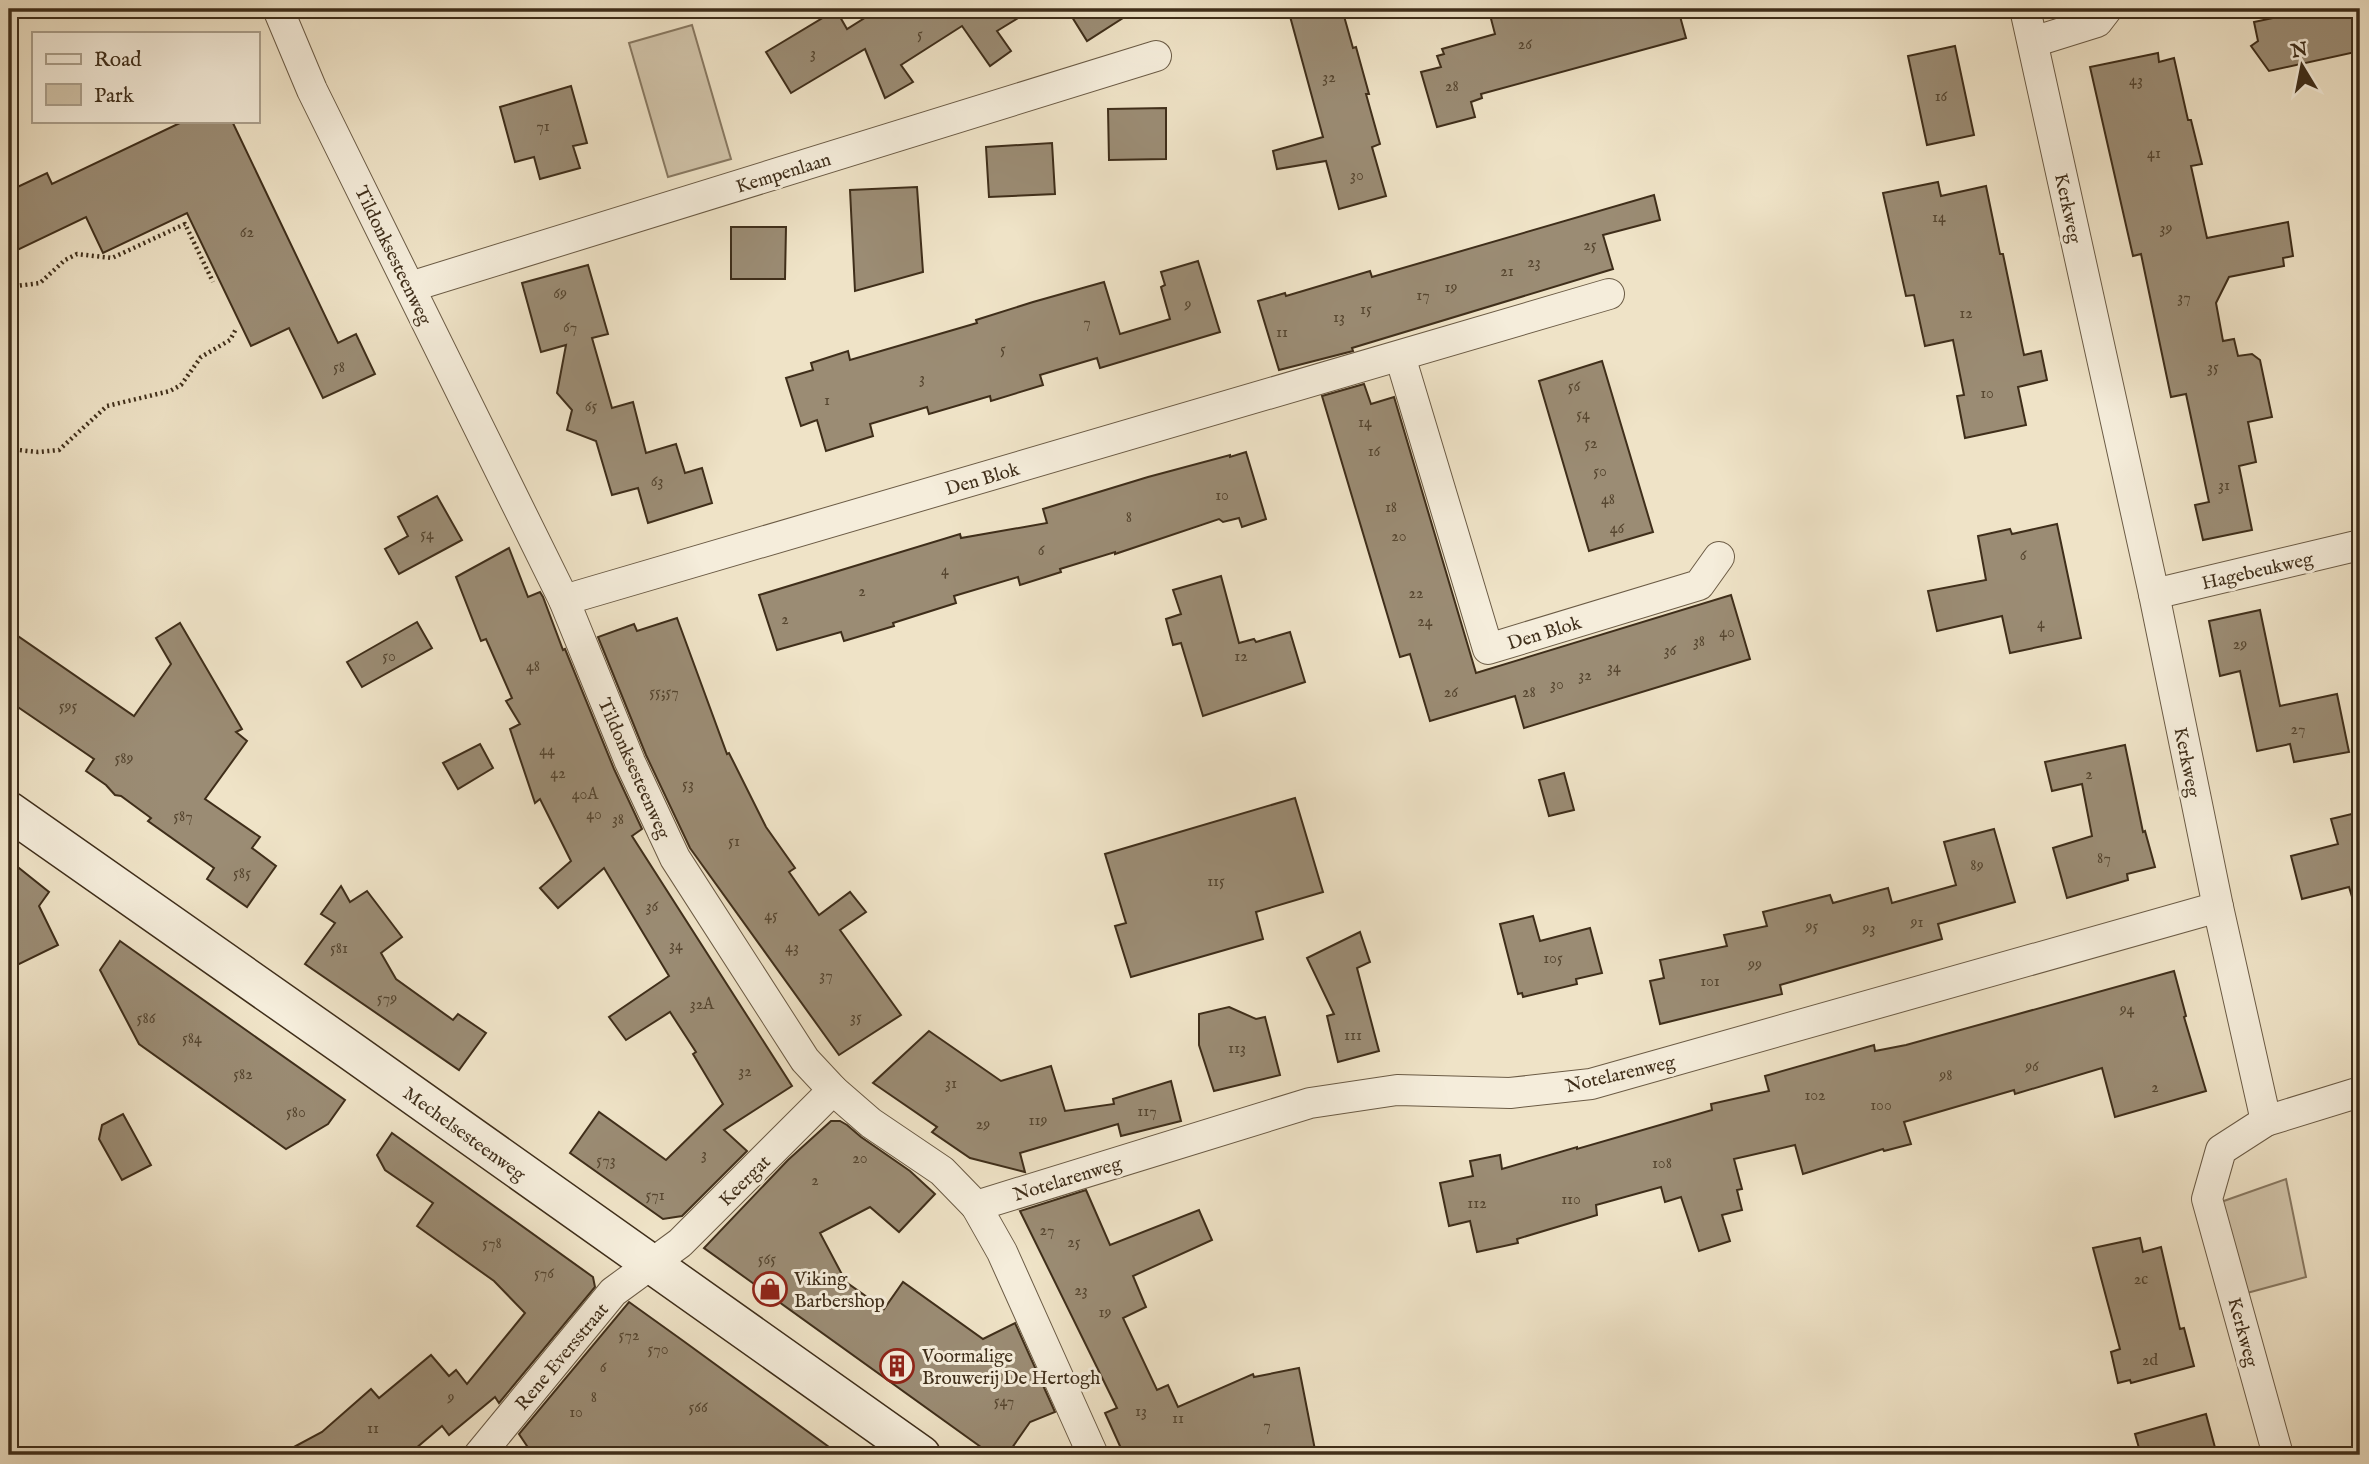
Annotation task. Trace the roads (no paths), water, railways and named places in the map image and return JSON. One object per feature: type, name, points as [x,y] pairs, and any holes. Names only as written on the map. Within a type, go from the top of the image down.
[{"type":"street","name":"Tildonksesteenweg","points":[[278,9],[312,90],[564,600],[630,762],[675,858],[805,1060],[833,1090],[871,1122],[942,1171],[976,1206],[1002,1251],[1093,1455]]},
{"type":"street","name":"Kerkweg","points":[[2025,9],[2154,594],[2218,907],[2266,1121],[2221,1150],[2207,1199],[2278,1455]]},
{"type":"street","points":[[2033,42],[2097,22],[2107,9]]},
{"type":"street","name":"Kempenlaan","points":[[410,287],[1156,56]]},
{"type":"street","name":"Den Blok","points":[[564,600],[1609,294]]},
{"type":"street","name":"Den Blok","points":[[1400,356],[1488,649],[1699,585],[1719,557]]},
{"type":"street","name":"Hagebeukweg","points":[[2154,594],[2360,545]]},
{"type":"street","name":"Mechelsesteenweg","points":[[9,811],[920,1455]]},
{"type":"street","name":"Notelarenweg","points":[[976,1206],[1310,1102],[1397,1090],[1510,1093],[1591,1084],[2218,907]]},
{"type":"street","name":"Keergat","points":[[650,1264],[689,1234],[833,1090]]},
{"type":"street","points":[[2266,1121],[2360,1092]]},
{"type":"street","name":"Rene Eversstraat","points":[[479,1455],[613,1292],[650,1264]]},
{"type":"place","name":"Viking Barbershop","points":[[770,1289]]},
{"type":"place","name":"Voormalige Brouwerij De Hertogh","points":[[897,1366]]}]
